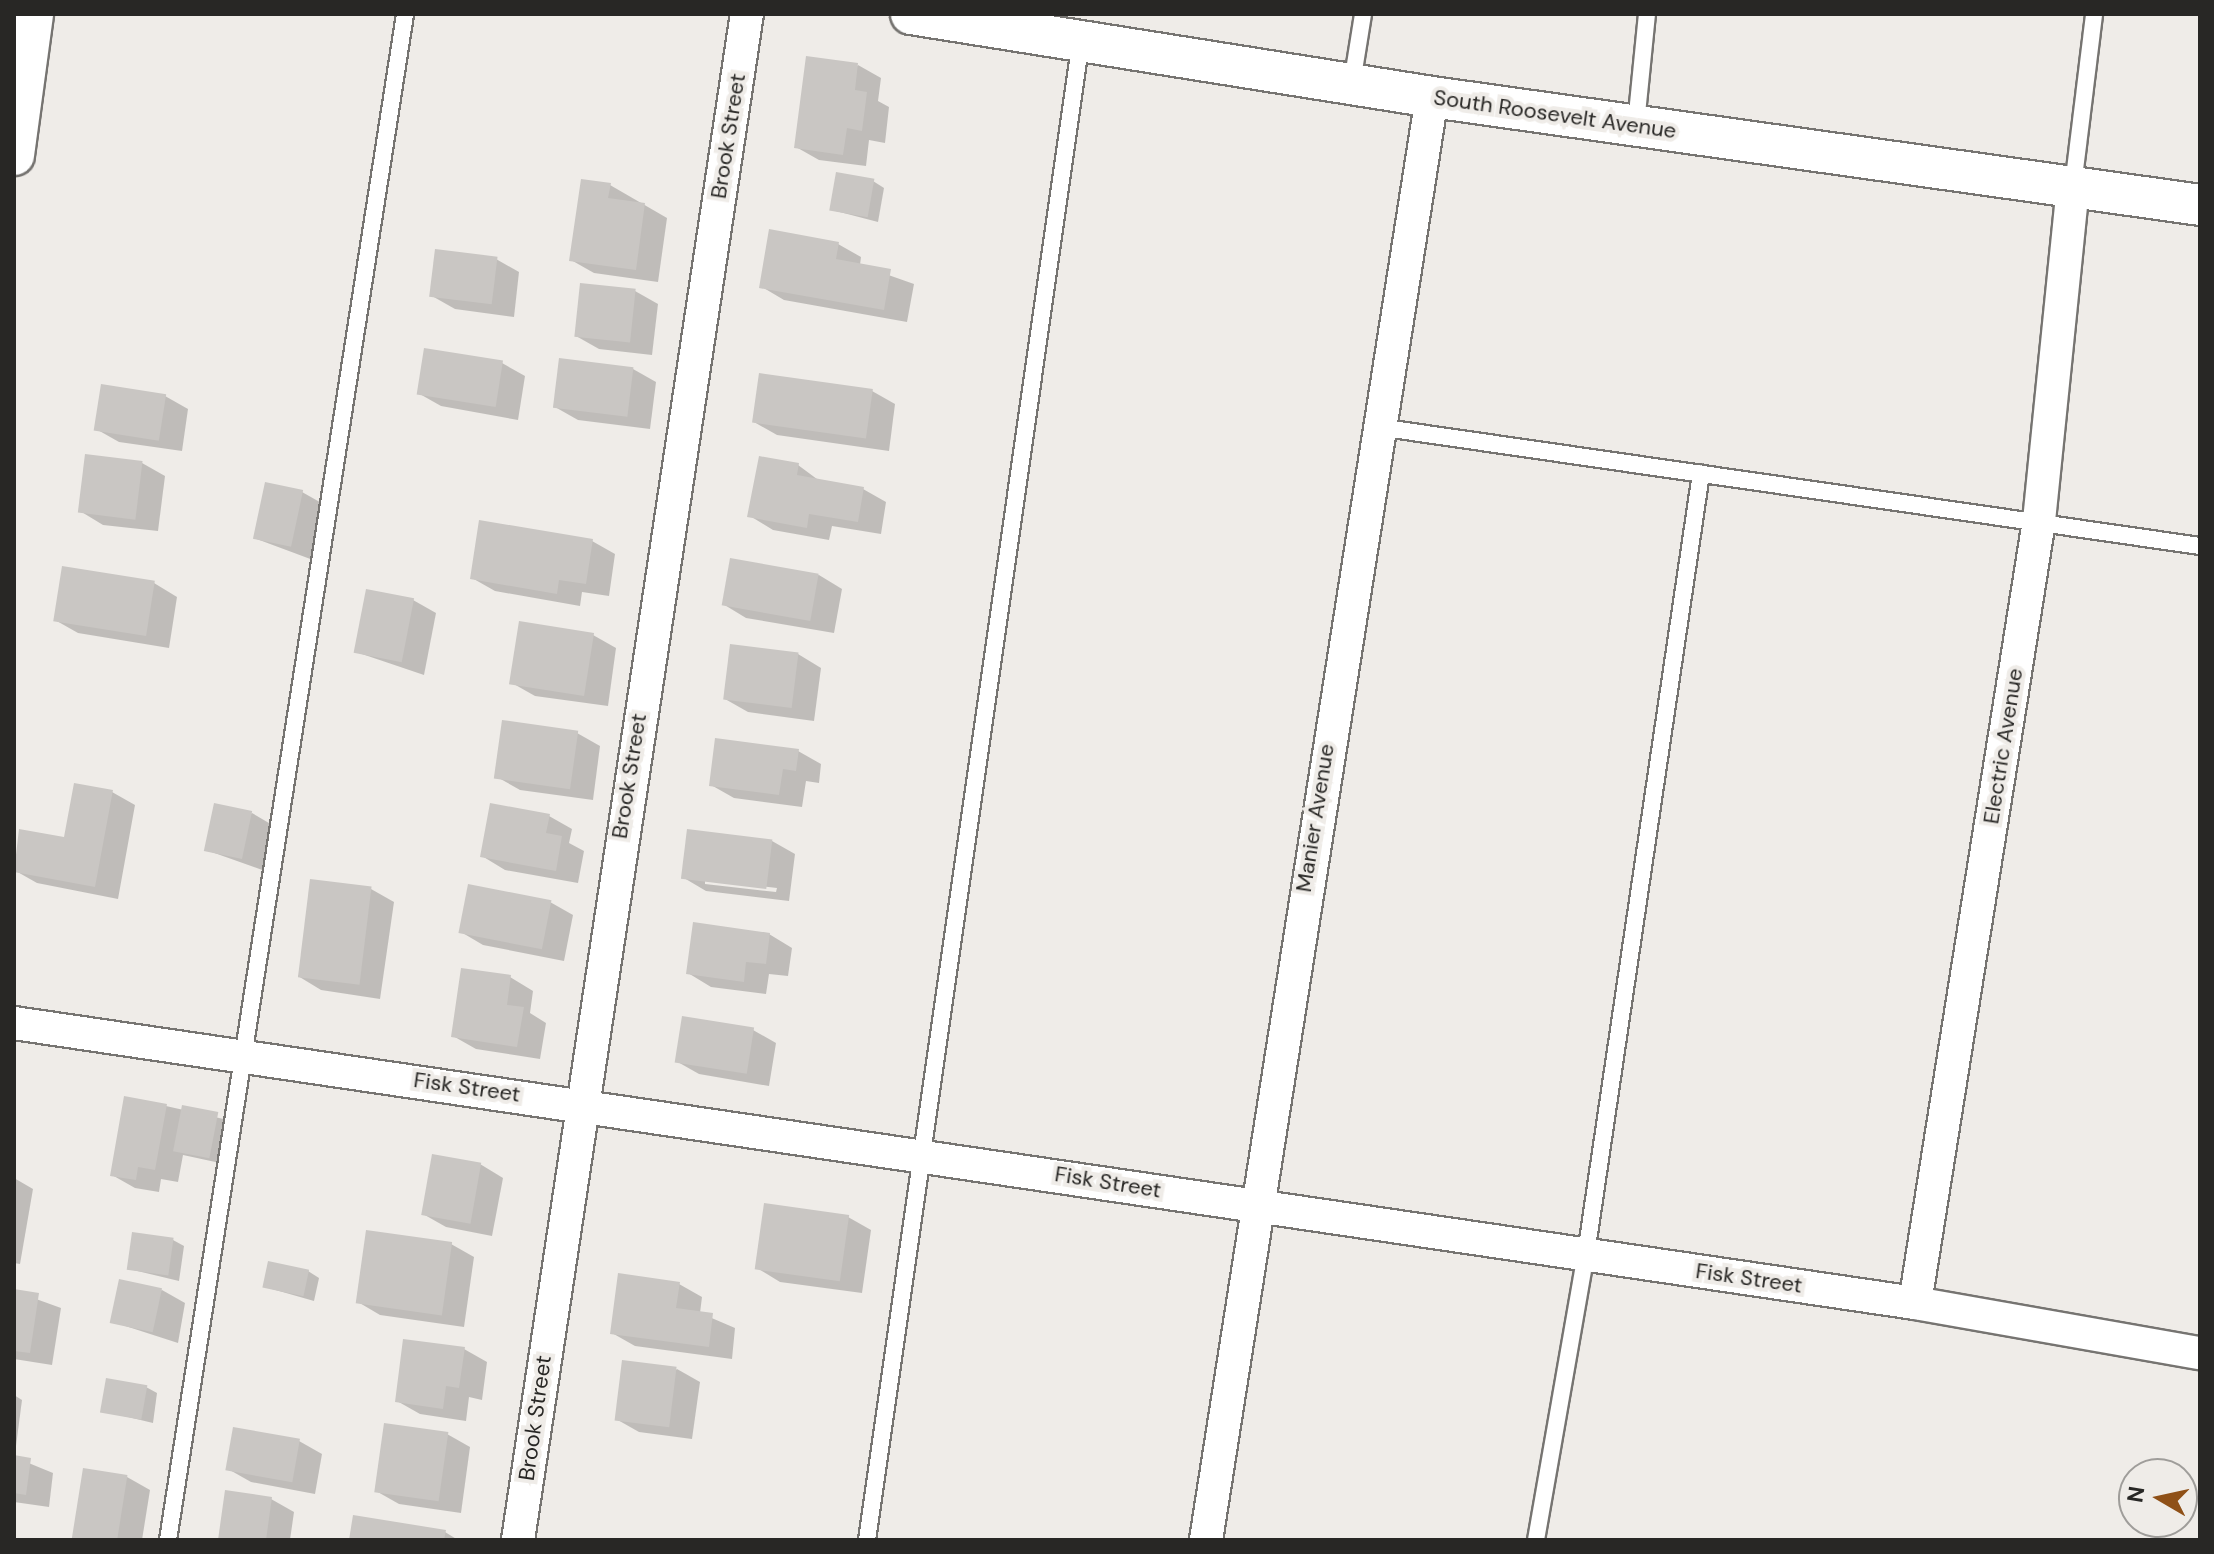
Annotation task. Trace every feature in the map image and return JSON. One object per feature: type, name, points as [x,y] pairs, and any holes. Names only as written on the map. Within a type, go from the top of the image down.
[{"type":"street","points":[[14,155],[33,14]]},
{"type":"street","name":"Brook Street","points":[[518,1540],[579,1103],[747,14]]},
{"type":"street","name":"South Roosevelt Avenue","points":[[911,14],[1432,97],[2200,205]]},
{"type":"street","name":"Manier Avenue","points":[[1206,1540],[1253,1204],[1432,97]]},
{"type":"street","name":"Electric Avenue","points":[[1915,1303],[2039,521],[2073,186]]},
{"type":"street","name":"Fisk Street","points":[[14,1023],[579,1103],[1915,1303],[2200,1353]]},
{"type":"lane","points":[[168,1540],[405,14]]},
{"type":"lane","points":[[1352,85],[1363,14]]},
{"type":"lane","points":[[1636,126],[1647,14]]},
{"type":"lane","points":[[2073,186],[2094,14]]},
{"type":"lane","points":[[867,1540],[1081,41]]},
{"type":"lane","points":[[1378,427],[2200,546]]},
{"type":"lane","points":[[1536,1540],[1586,1254],[1701,473]]},
{"type":"building","points":[[806,56],[858,63],[855,90],[867,92],[862,131],[847,128],[843,155],[794,148]]},
{"type":"building","points":[[836,172],[874,179],[868,217],[829,210]]},
{"type":"building","points":[[581,179],[611,183],[608,198],[645,203],[636,270],[569,261]]},
{"type":"building","points":[[769,229],[839,242],[836,259],[891,269],[884,310],[759,288]]},
{"type":"building","points":[[435,249],[498,257],[492,304],[429,297]]},
{"type":"building","points":[[580,283],[636,289],[630,343],[574,337]]},
{"type":"building","points":[[424,348],[503,361],[496,407],[417,394]]},
{"type":"building","points":[[559,358],[633,367],[627,417],[553,408]]},
{"type":"building","points":[[759,373],[873,389],[866,439],[752,423]]},
{"type":"building","points":[[101,384],[166,394],[159,441],[94,430]]},
{"type":"building","points":[[85,454],[143,461],[135,520],[78,513]]},
{"type":"building","points":[[759,456],[799,463],[797,475],[864,487],[858,522],[809,514],[807,528],[747,517]]},
{"type":"building","points":[[265,482],[303,490],[291,547],[253,539]]},
{"type":"building","points":[[479,520],[593,539],[586,584],[559,580],[557,594],[470,579]]},
{"type":"building","points":[[730,558],[819,574],[810,621],[722,605]]},
{"type":"building","points":[[62,566],[155,581],[146,636],[53,621]]},
{"type":"building","points":[[366,589],[414,598],[402,662],[354,653]]},
{"type":"building","points":[[519,621],[594,633],[584,696],[509,684]]},
{"type":"building","points":[[730,644],[798,652],[792,708],[723,700]]},
{"type":"building","points":[[502,720],[578,731],[570,789],[494,778]]},
{"type":"building","points":[[715,738],[799,749],[796,771],[783,769],[779,795],[709,786]]},
{"type":"building","points":[[74,783],[113,790],[95,887],[14,872],[19,829],[64,837]]},
{"type":"building","points":[[214,803],[252,811],[242,859],[204,851]]},
{"type":"building","points":[[490,803],[550,814],[546,833],[562,836],[556,871],[480,857]]},
{"type":"building","points":[[687,829],[772,839],[766,889],[681,879]]},
{"type":"building","points":[[310,879],[372,887],[359,985],[298,977]]},
{"type":"building","points":[[468,884],[551,900],[542,949],[458,933]]},
{"type":"building","points":[[693,922],[770,933],[766,964],[746,962],[744,982],[686,974]]},
{"type":"building","points":[[461,968],[511,975],[507,1005],[524,1007],[517,1047],[451,1037]]},
{"type":"building","points":[[682,1016],[754,1027],[747,1074],[675,1062]]},
{"type":"building","points":[[124,1096],[167,1104],[155,1170],[138,1167],[136,1180],[110,1176]]},
{"type":"building","points":[[182,1105],[218,1112],[209,1158],[173,1151]]},
{"type":"building","points":[[432,1154],[481,1163],[470,1224],[421,1215]]},
{"type":"building","points":[[764,1203],[849,1215],[840,1281],[755,1269]]},
{"type":"building","points":[[366,1230],[452,1242],[442,1315],[356,1303]]},
{"type":"building","points":[[132,1232],[174,1238],[168,1275],[127,1270]]},
{"type":"building","points":[[268,1261],[309,1270],[303,1296],[262,1287]]},
{"type":"building","points":[[618,1273],[680,1282],[676,1308],[713,1313],[709,1347],[610,1334]]},
{"type":"building","points":[[119,1279],[162,1288],[153,1332],[110,1323]]},
{"type":"building","points":[[14,1289],[39,1293],[30,1353],[14,1351]]},
{"type":"building","points":[[403,1339],[465,1347],[459,1388],[446,1386],[443,1409],[395,1402]]},
{"type":"building","points":[[622,1360],[677,1367],[669,1427],[615,1421]]},
{"type":"building","points":[[106,1378],[147,1385],[141,1420],[100,1412]]},
{"type":"building","points":[[384,1423],[448,1432],[439,1501],[374,1492]]},
{"type":"building","points":[[233,1427],[300,1439],[292,1482],[225,1470]]},
{"type":"building","points":[[14,1455],[31,1458],[26,1495],[14,1493]]},
{"type":"building","points":[[83,1468],[127,1475],[117,1540],[72,1540]]},
{"type":"building","points":[[225,1490],[272,1497],[266,1540],[218,1540]]},
{"type":"building","points":[[353,1515],[446,1530],[444,1540],[349,1540]]}]
